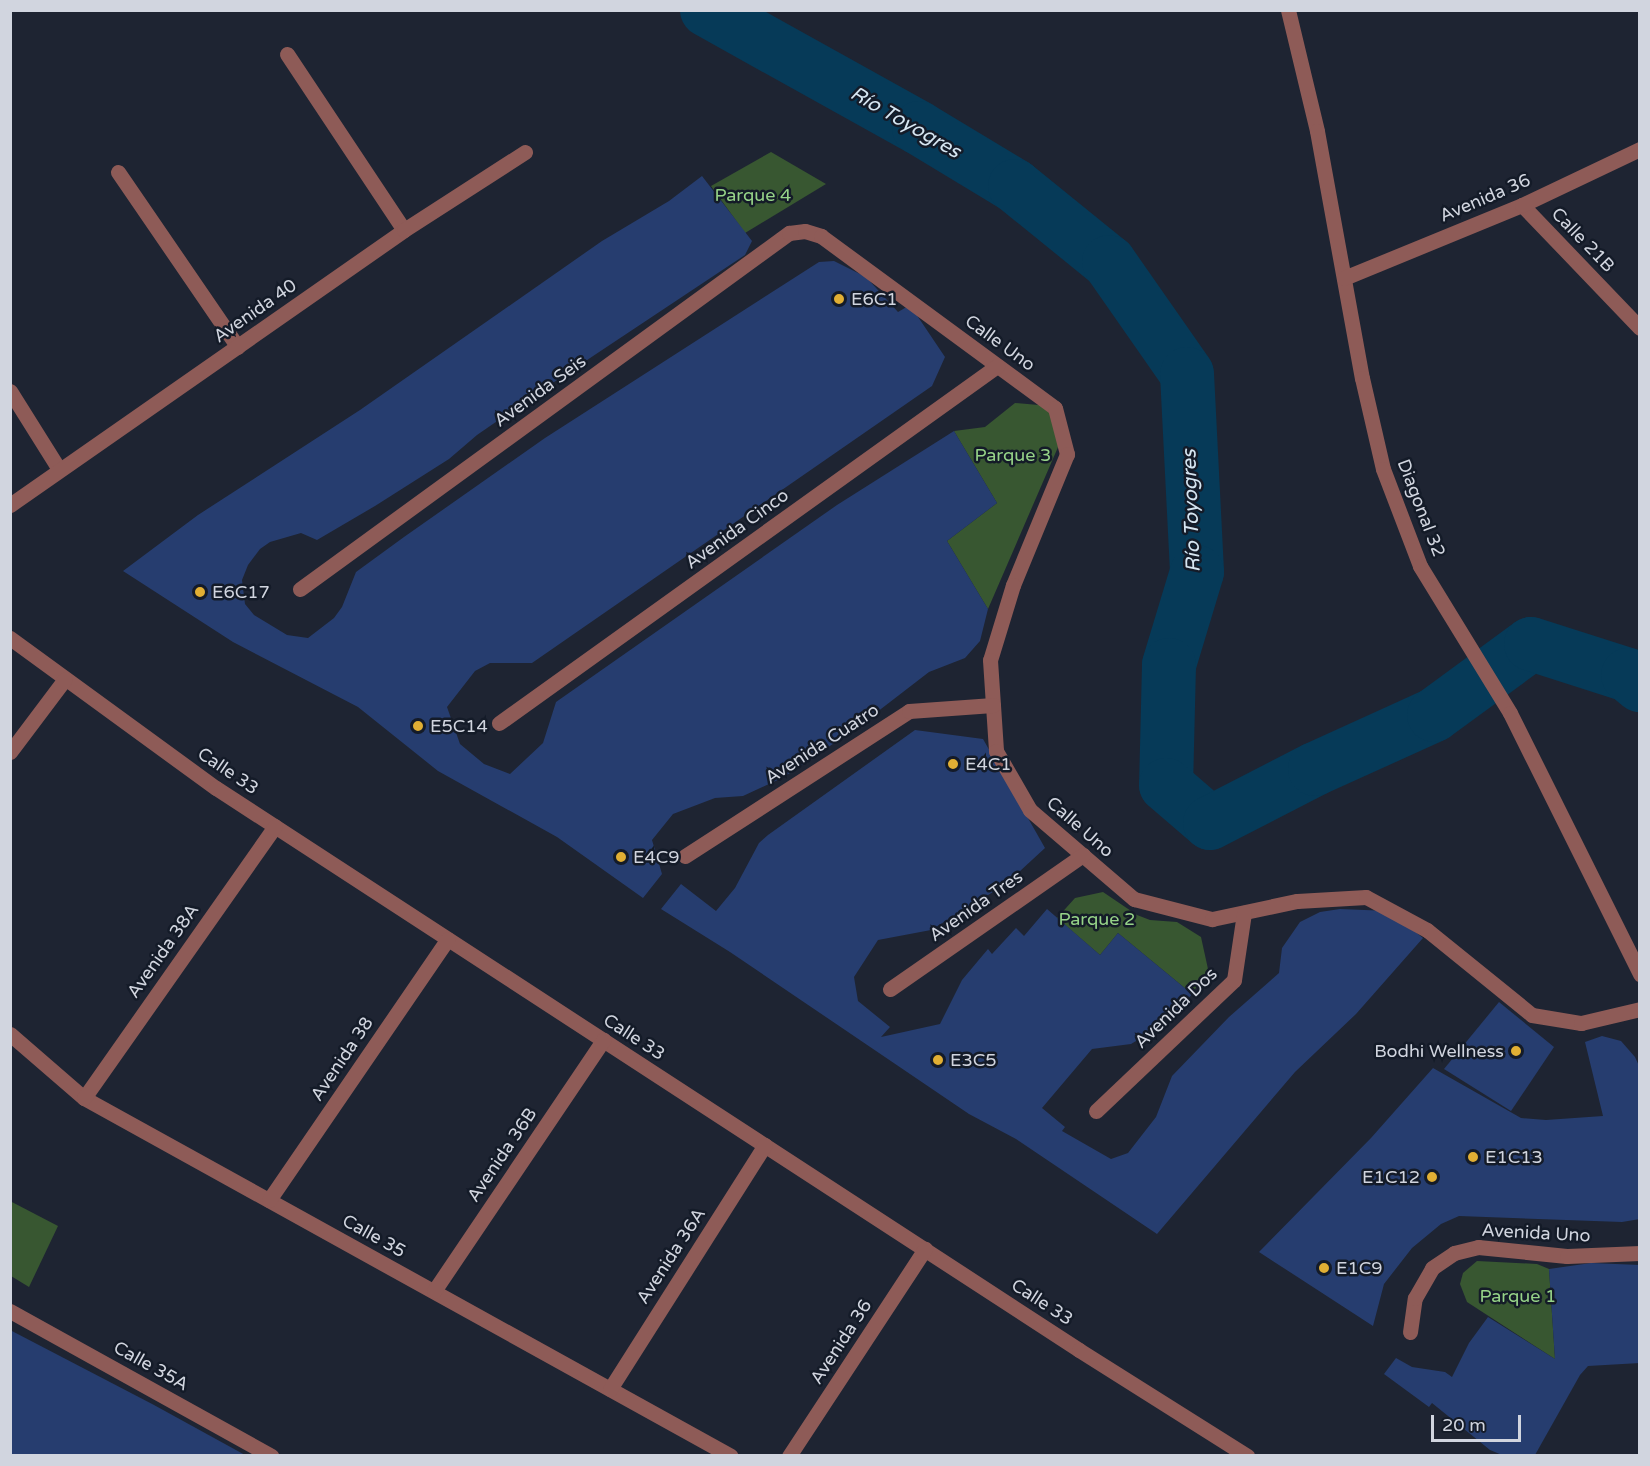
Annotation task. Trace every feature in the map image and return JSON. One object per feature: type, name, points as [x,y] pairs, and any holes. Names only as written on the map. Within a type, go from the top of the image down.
[{"type":"street","name":"Diagonal 32","points":[[1288,10],[1317,131],[1383,469],[1420,566],[1510,713],[1640,974]]},
{"type":"street","points":[[287,54],[404,230]]},
{"type":"street","name":"Avenida 36","points":[[1344,278],[1522,205],[1640,149]]},
{"type":"street","name":"Avenida 40","points":[[10,505],[58,469],[238,347],[404,230],[525,152]]},
{"type":"street","points":[[118,172],[238,347]]},
{"type":"street","name":"Calle 21B","points":[[1522,205],[1640,328]]},
{"type":"street","name":"Calle Uno","points":[[805,231],[821,236],[1054,408],[1066,454],[1013,585],[990,660],[996,751],[1030,810],[1134,899],[1212,920],[1296,901],[1366,897],[1427,930],[1532,1014],[1581,1023],[1640,1009]]},
{"type":"street","name":"Avenida Seis","points":[[300,589],[789,233],[805,231]]},
{"type":"street","name":"Avenida Cinco","points":[[499,723],[997,366]]},
{"type":"street","points":[[10,391],[58,469]]},
{"type":"street","name":"Calle 33","points":[[10,638],[216,788],[925,1249],[1247,1455]]},
{"type":"street","points":[[10,752],[65,679]]},
{"type":"street","name":"Avenida Cuatro","points":[[685,856],[909,711],[993,705]]},
{"type":"street","name":"Avenida 38A","points":[[84,1098],[275,826]]},
{"type":"street","name":"Avenida Tres","points":[[890,989],[1083,855]]},
{"type":"street","name":"Avenida Dos","points":[[1096,1111],[1234,980],[1244,913]]},
{"type":"street","name":"Avenida 38","points":[[269,1200],[448,939]]},
{"type":"street","name":"Calle 35","points":[[10,1034],[84,1098],[731,1455]]},
{"type":"street","name":"Avenida 36B","points":[[434,1291],[603,1040]]},
{"type":"street","name":"Avenida 36A","points":[[610,1389],[765,1145]]},
{"type":"street","name":"Avenida Uno","points":[[1410,1332],[1415,1298],[1432,1268],[1454,1253],[1478,1247],[1566,1256],[1640,1253]]},
{"type":"street","name":"Avenida 36","points":[[789,1455],[925,1249]]},
{"type":"street","name":"Calle 35A","points":[[10,1311],[272,1455]]},
{"type":"green space","name":"Parque 4","points":[[771,152],[826,184],[745,233],[711,186]]},
{"type":"green space","name":"Parque 3","points":[[1015,403],[1050,406],[1065,431],[988,609],[947,541],[997,503],[954,431],[985,427]]},
{"type":"green space","name":"Parque 2","points":[[1103,892],[1137,915],[1150,920],[1177,922],[1201,937],[1208,969],[1192,994],[1118,933],[1100,955],[1057,918],[1075,898]]},
{"type":"green space","points":[[10,1201],[58,1226],[29,1287],[11,1276]]},
{"type":"green space","name":"Parque 1","points":[[1477,1261],[1537,1264],[1549,1269],[1555,1359],[1467,1302],[1460,1284],[1463,1273]]},
{"type":"building","points":[[702,176],[752,241],[745,255],[548,386],[477,435],[449,459],[375,506],[317,540],[301,533],[270,542],[260,549],[248,565],[242,580],[245,604],[254,615],[287,635],[308,638],[334,618],[342,607],[356,572],[545,438],[819,262],[834,261],[866,277],[898,312],[910,305],[945,357],[932,386],[532,663],[490,663],[475,671],[447,707],[460,744],[484,764],[510,774],[543,743],[556,702],[837,505],[954,431],[997,503],[947,541],[988,609],[980,641],[965,658],[929,672],[855,729],[784,777],[743,796],[715,798],[673,814],[652,840],[662,874],[643,898],[557,837],[438,771],[358,707],[233,642],[123,571],[198,515],[360,410],[602,241],[669,201]]},
{"type":"building","points":[[915,730],[983,739],[1045,848],[1006,884],[931,930],[878,940],[854,977],[858,1001],[890,1027],[881,1037],[940,1024],[962,980],[988,949],[992,954],[1016,928],[1024,936],[1047,909],[1100,955],[1118,933],[1192,994],[1179,1010],[1170,1013],[1156,1029],[1131,1044],[1092,1049],[1042,1108],[1065,1127],[1062,1131],[1111,1159],[1128,1153],[1156,1117],[1172,1076],[1229,1017],[1279,973],[1282,948],[1300,922],[1320,912],[1340,909],[1389,911],[1423,938],[1356,1014],[1295,1072],[1157,1234],[1016,1139],[969,1114],[730,952],[661,909],[681,884],[716,911],[735,888],[759,843]]},
{"type":"building","name":"Bodhi Wellness","points":[[1499,1002],[1554,1047],[1511,1111],[1444,1069]]},
{"type":"building","points":[[1602,1036],[1621,1041],[1635,1057],[1640,1068],[1640,1219],[1622,1222],[1459,1216],[1441,1224],[1412,1248],[1384,1284],[1373,1326],[1259,1252],[1371,1138],[1433,1068],[1521,1118],[1546,1120],[1603,1116],[1585,1042]]},
{"type":"building","points":[[1591,1263],[1640,1265],[1640,1363],[1588,1366],[1580,1375],[1535,1455],[1502,1455],[1490,1450],[1432,1403],[1429,1407],[1384,1374],[1396,1358],[1412,1367],[1445,1372],[1452,1377],[1469,1343],[1488,1317],[1555,1359],[1549,1269]]},
{"type":"building","points":[[10,1330],[154,1405],[245,1455],[10,1455]]},
{"type":"waterway","name":"Río Toyogres","points":[[707,10],[919,128],[1015,186],[1109,262],[1187,374],[1197,572],[1169,665],[1166,785],[1210,823],[1315,769],[1434,715],[1531,644],[1628,675],[1640,685]]},
{"type":"place","name":"E6C1","points":[[839,299]]},
{"type":"place","name":"E6C17","points":[[200,592]]},
{"type":"place","name":"E5C14","points":[[418,726]]},
{"type":"place","name":"E4C1","points":[[953,764]]},
{"type":"place","name":"E4C9","points":[[621,857]]},
{"type":"place","name":"Bodhi Wellness","points":[[1516,1051]]},
{"type":"place","name":"E3C5","points":[[938,1060]]},
{"type":"place","name":"E1C13","points":[[1473,1157]]},
{"type":"place","name":"E1C12","points":[[1432,1177]]},
{"type":"place","name":"E1C9","points":[[1324,1268]]}]
